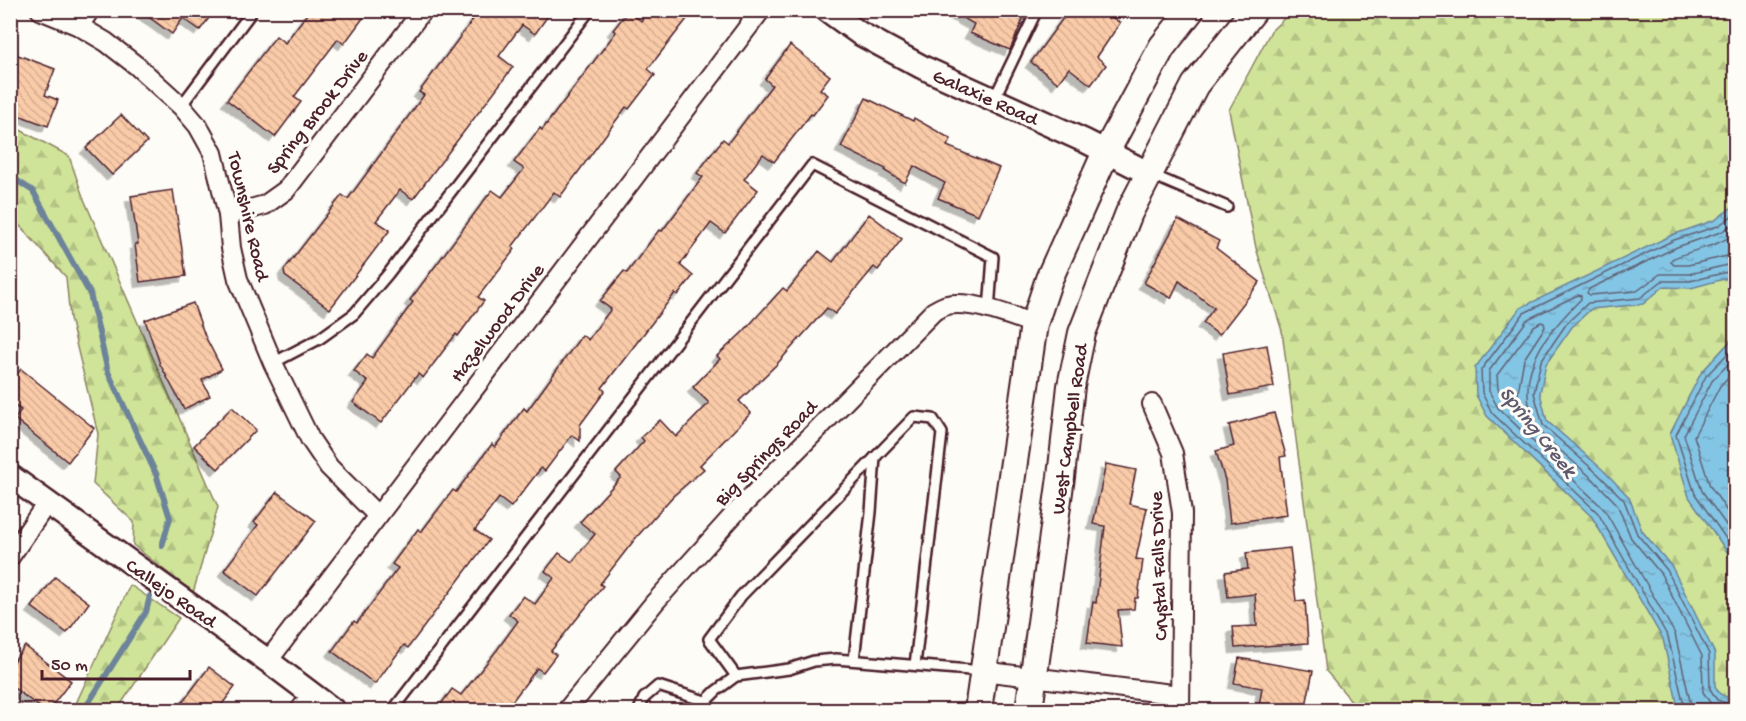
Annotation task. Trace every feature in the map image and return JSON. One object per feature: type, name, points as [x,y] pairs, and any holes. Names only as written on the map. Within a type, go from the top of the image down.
[{"type":"main road","points":[[978,711],[1034,324],[1049,279],[1106,152],[1162,47],[1191,10]]},
{"type":"main road","name":"West Campbell Road","points":[[1029,711],[1071,386],[1082,333],[1129,213],[1195,85],[1247,13]]},
{"type":"street","name":"Townshire Road","points":[[40,10],[79,26],[106,42],[137,66],[198,126],[213,153],[228,215],[231,248],[238,279],[273,363],[310,440],[329,467],[377,515]]},
{"type":"street","points":[[79,26],[90,10]]},
{"type":"street","name":"Spring Brook Drive","points":[[228,215],[265,205],[286,190],[423,10]]},
{"type":"street","name":"Hazelwood Drive","points":[[268,660],[761,10]]},
{"type":"street","name":"Galaxie Road","points":[[827,10],[859,33],[922,67],[1150,174]]},
{"type":"street","name":"Big Springs Road","points":[[567,711],[655,602],[738,510],[934,311],[946,305],[963,304],[1034,324]]},
{"type":"street","name":"Crystal Falls Drive","points":[[982,671],[1180,703],[1182,513],[1173,453],[1152,404]]},
{"type":"street","name":"Callejo Road","points":[[10,476],[268,660],[306,703],[333,711]]},
{"type":"street","points":[[10,557],[47,503]]},
{"type":"lane","points":[[180,106],[253,10]]},
{"type":"lane","points":[[273,363],[319,339],[354,314],[388,274],[590,10]]},
{"type":"lane","points":[[994,99],[1036,10]]},
{"type":"lane","points":[[393,711],[812,165],[993,257],[989,310]]},
{"type":"lane","points":[[1150,174],[1227,207]]},
{"type":"lane","points":[[736,676],[709,639],[741,596],[914,417],[933,419],[942,434],[915,665]]},
{"type":"lane","points":[[854,660],[875,457]]},
{"type":"lane","points":[[698,711],[705,701],[736,676],[789,669],[814,662],[836,659],[982,671]]},
{"type":"lane","points":[[639,711],[644,698],[658,686],[705,701]]},
{"type":"green space","points":[[1292,11],[1735,11],[1735,336],[1701,373],[1690,497],[1735,563],[1735,710],[1359,710],[1326,671],[1282,331],[1256,248],[1229,110],[1271,31]]},
{"type":"green space","points":[[11,125],[69,156],[83,197],[218,507],[193,593],[133,545],[134,522],[93,484],[98,434],[70,318],[66,277],[11,216]]},
{"type":"green space","points":[[130,585],[179,618],[117,710],[73,710]]},
{"type":"water","name":"Spring Creek","points":[[1735,205],[1735,276],[1691,288],[1663,287],[1643,304],[1591,309],[1572,327],[1546,364],[1540,393],[1547,421],[1602,469],[1629,497],[1642,531],[1672,567],[1715,654],[1715,686],[1720,694],[1735,701],[1735,710],[1681,710],[1678,707],[1663,639],[1592,517],[1487,416],[1476,395],[1475,368],[1520,308],[1672,235],[1715,220]]},
{"type":"water","points":[[1735,336],[1735,563],[1689,497],[1670,434],[1701,373]]},
{"type":"building","points":[[139,10],[215,10],[200,30],[183,18],[172,34]]},
{"type":"building","points":[[310,10],[369,10],[344,44],[338,39],[294,97],[301,102],[275,137],[227,100],[276,36],[285,43]]},
{"type":"building","points":[[480,10],[552,10],[535,34],[522,25],[499,56],[513,67],[413,199],[400,190],[376,221],[390,230],[330,309],[285,276],[284,270],[342,195],[348,199],[424,95],[419,92]]},
{"type":"building","points":[[649,10],[694,10],[648,69],[655,75],[629,109],[626,107],[560,197],[554,192],[512,247],[515,249],[478,297],[484,301],[458,336],[456,334],[423,378],[418,374],[381,423],[353,402],[368,382],[354,371],[367,354],[372,358],[413,302],[410,300],[492,190],[502,197],[524,169],[514,162],[540,128],[542,130],[616,32],[613,30],[628,11],[641,21]]},
{"type":"building","points":[[949,10],[1027,10],[1010,50],[970,33],[974,24]]},
{"type":"building","points":[[1069,10],[1102,10],[1120,23],[1097,57],[1106,65],[1091,85],[1069,68],[1058,83],[1031,62]]},
{"type":"building","points":[[790,45],[830,76],[820,89],[828,95],[774,162],[763,154],[744,179],[758,190],[725,233],[711,223],[680,265],[693,276],[678,295],[675,293],[602,388],[605,391],[580,425],[580,441],[572,435],[545,471],[541,468],[511,507],[499,498],[475,530],[489,540],[408,648],[404,645],[375,684],[332,651],[354,621],[357,623],[398,568],[392,564],[418,529],[421,532],[453,490],[456,492],[492,444],[495,447],[524,408],[527,411],[582,335],[588,340],[611,309],[600,301],[624,271],[627,273],[659,230],[662,231],[703,177],[697,173],[723,139],[728,143],[772,85],[765,79]]},
{"type":"building","points":[[10,52],[55,69],[45,95],[58,100],[48,126],[10,112]]},
{"type":"building","points":[[866,98],[913,121],[914,118],[951,139],[947,146],[999,168],[978,215],[938,198],[945,183],[914,166],[905,183],[885,171],[886,169],[841,147]]},
{"type":"building","points":[[121,115],[147,142],[112,175],[86,148]]},
{"type":"building","points":[[173,190],[186,276],[140,282],[135,244],[138,244],[131,196]]},
{"type":"building","points":[[869,214],[902,239],[878,270],[874,267],[835,314],[827,308],[776,365],[739,401],[751,413],[700,465],[704,469],[673,496],[635,539],[600,584],[603,586],[551,651],[556,655],[543,672],[537,668],[505,711],[436,711],[452,689],[461,695],[497,650],[518,621],[509,614],[523,596],[535,604],[554,578],[545,571],[559,553],[572,562],[595,534],[580,522],[621,477],[616,472],[644,441],[641,437],[660,420],[676,437],[709,403],[693,387],[720,359],[717,356],[743,332],[783,288],[787,291],[819,251],[833,262]]},
{"type":"building","points":[[1178,219],[1219,241],[1216,248],[1260,282],[1219,335],[1203,323],[1214,308],[1179,281],[1171,298],[1144,283]]},
{"type":"building","points":[[193,303],[205,336],[222,369],[202,380],[210,396],[184,409],[160,364],[145,320]]},
{"type":"building","points":[[1267,345],[1274,387],[1230,395],[1223,353]]},
{"type":"building","points":[[21,369],[94,428],[68,462],[15,419],[21,410],[10,403],[10,383]]},
{"type":"building","points":[[232,407],[256,430],[218,469],[194,446]]},
{"type":"building","points":[[1274,413],[1286,456],[1280,457],[1287,515],[1230,523],[1225,480],[1216,451],[1234,446],[1229,425]]},
{"type":"building","points":[[1106,464],[1136,470],[1129,504],[1147,508],[1136,559],[1143,560],[1138,598],[1135,598],[1134,609],[1118,610],[1122,647],[1087,643],[1093,602],[1096,603],[1105,526],[1093,524]]},
{"type":"building","points":[[277,492],[316,521],[258,596],[224,570],[258,525],[254,522]]},
{"type":"building","points":[[1290,548],[1296,601],[1305,600],[1308,643],[1235,648],[1233,627],[1257,626],[1255,594],[1228,597],[1225,572],[1248,569],[1246,553]]},
{"type":"building","points":[[55,577],[89,603],[67,633],[32,607]]},
{"type":"building","points":[[25,646],[71,681],[48,711],[10,685],[10,666]]},
{"type":"building","points":[[1239,658],[1313,671],[1305,711],[1282,711],[1259,706],[1262,688],[1234,683]]},
{"type":"building","points":[[209,667],[235,687],[217,711],[176,711]]},
{"type":"waterway","points":[[10,176],[33,191],[90,294],[108,372],[156,474],[170,518],[162,546]]},
{"type":"waterway","points":[[84,710],[146,612],[150,596]]}]
